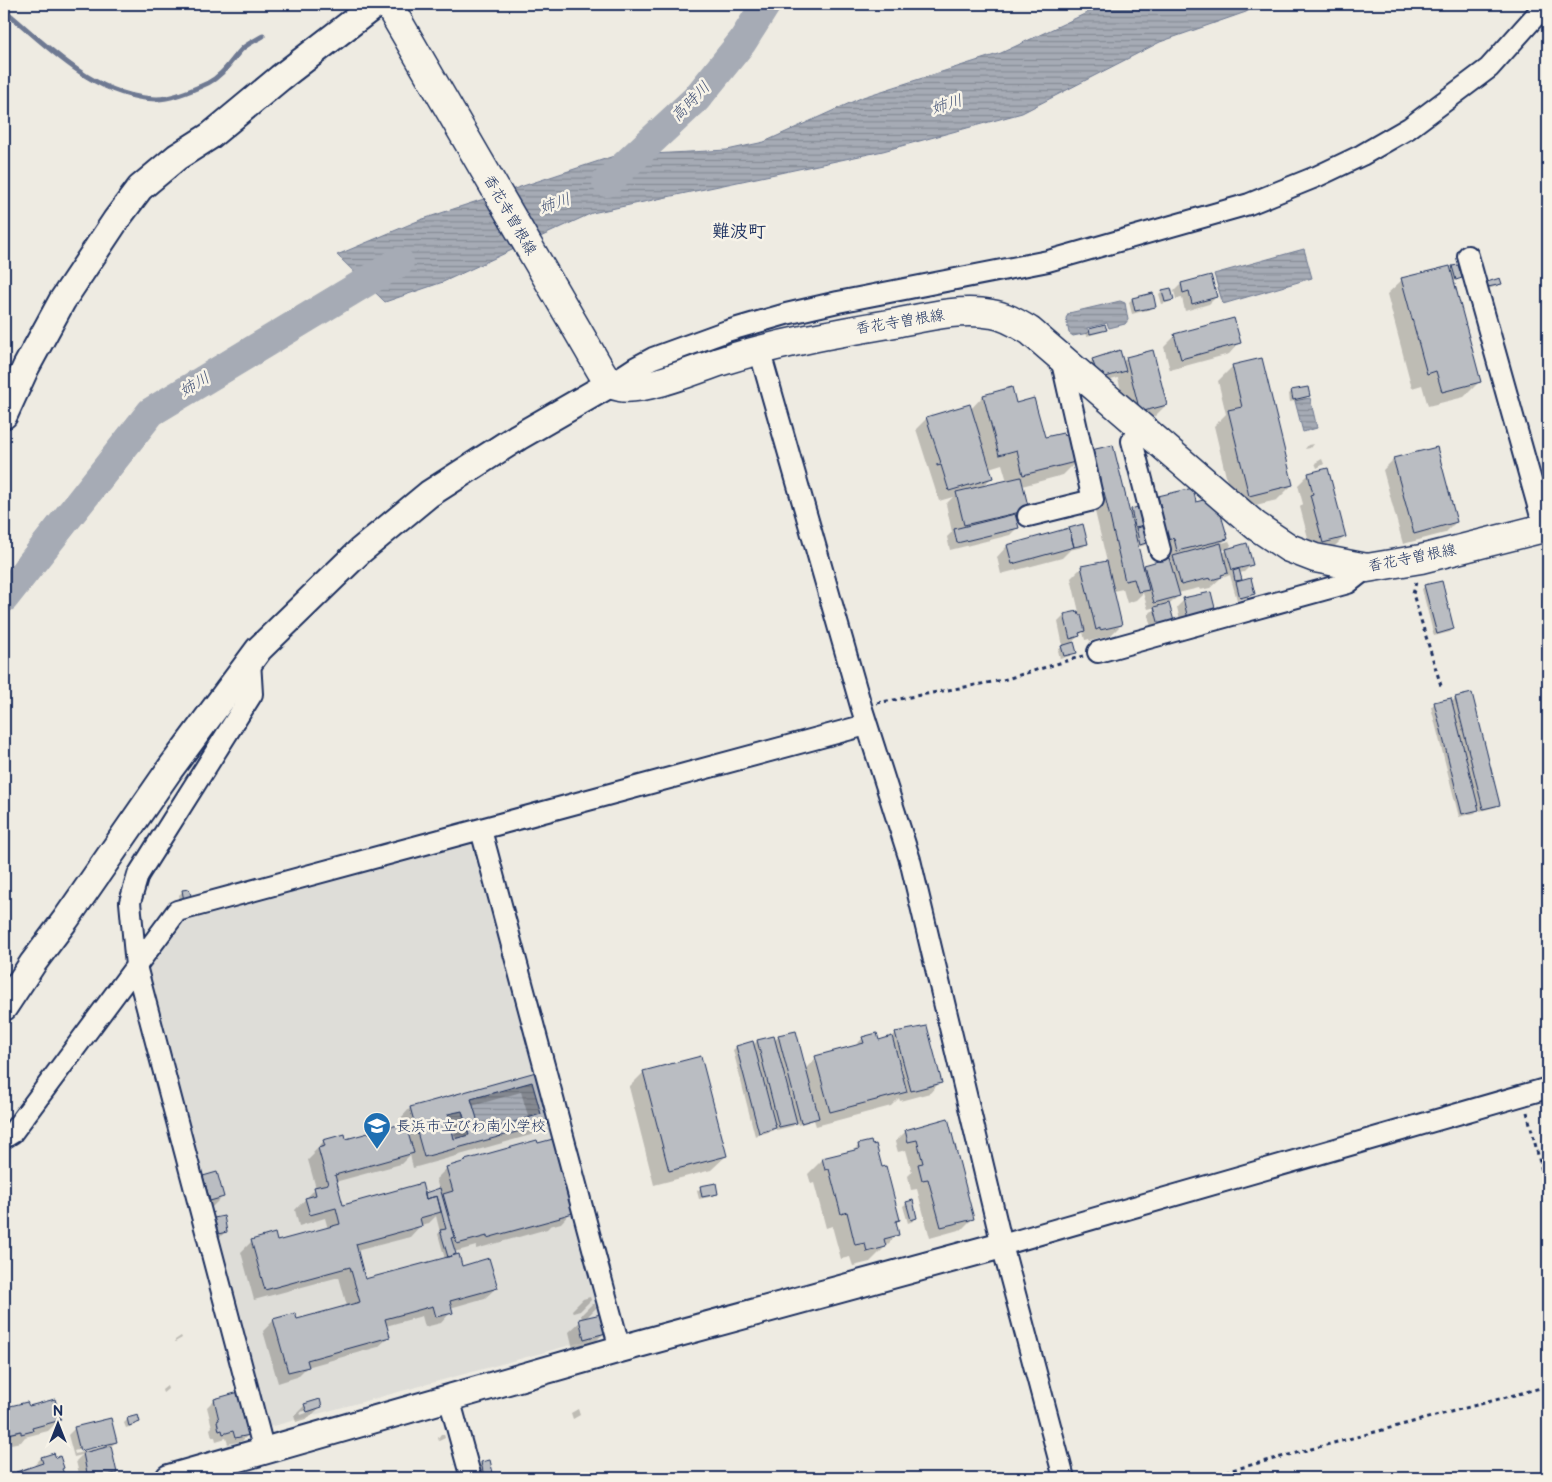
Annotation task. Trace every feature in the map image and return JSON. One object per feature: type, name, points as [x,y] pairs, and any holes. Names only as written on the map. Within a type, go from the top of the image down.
[{"type":"main road","name":"香花寺曽根線","points":[[386,8],[603,374],[621,387],[647,385],[758,349],[804,338],[942,314],[980,312],[994,314],[1030,331],[1256,526],[1290,548],[1315,558],[1367,568],[1421,559],[1546,527]]},
{"type":"street","points":[[4,1007],[170,769],[259,649],[360,550],[429,494],[544,420],[603,374],[636,367],[653,358],[727,330],[786,314],[1048,261],[1249,204],[1318,176],[1362,155],[1409,128],[1489,68],[1546,4]]},
{"type":"street","points":[[4,415],[26,367],[62,301],[116,220],[140,188],[177,157],[210,136],[280,78],[386,8]]},
{"type":"street","points":[[1468,256],[1546,527]]},
{"type":"street","points":[[758,349],[866,725],[910,860],[1002,1245],[1064,1478]]},
{"type":"street","points":[[1028,516],[1093,500],[1061,358]]},
{"type":"street","points":[[1141,427],[1132,440],[1160,550]]},
{"type":"street","points":[[1098,652],[1348,584],[1367,568]]},
{"type":"street","points":[[250,661],[252,694],[138,876],[130,902],[136,966],[264,1450]]},
{"type":"street","points":[[4,1138],[12,1134],[177,911],[866,725]]},
{"type":"street","points":[[481,830],[620,1349]]},
{"type":"street","points":[[168,1478],[620,1349],[1002,1245],[1548,1088]]},
{"type":"street","points":[[449,1398],[470,1478]]},
{"type":"path","points":[[1416,582],[1413,594],[1442,689]]},
{"type":"path","points":[[861,706],[1003,680],[1098,652]]},
{"type":"path","points":[[1522,1095],[1548,1194]]},
{"type":"path","points":[[1202,1478],[1548,1386]]},
{"type":"shaded area","name":"長浜市立びわ南小学校","points":[[472,838],[481,844],[611,1334],[266,1428],[144,966],[180,920]]},
{"type":"water","points":[[1106,4],[1258,4],[1246,12],[1160,42],[1022,113],[883,151],[592,213],[443,282],[385,302],[337,255],[420,220],[614,156],[727,150],[764,142],[863,97],[1001,53]]},
{"type":"water","points":[[1304,249],[1312,278],[1223,304],[1214,274]]},
{"type":"water","points":[[1120,301],[1125,303],[1128,320],[1125,324],[1109,328],[1107,323],[1087,328],[1088,333],[1073,336],[1069,333],[1066,318],[1069,313]]},
{"type":"water","points":[[1310,398],[1317,428],[1303,432],[1295,401]]},
{"type":"water","points":[[532,1082],[541,1114],[481,1132],[471,1099]]},
{"type":"water","points":[[462,1111],[469,1135],[454,1139],[448,1114]]},
{"type":"building","points":[[1458,265],[1462,278],[1456,280],[1452,266]]},
{"type":"building","points":[[1450,266],[1481,382],[1442,392],[1436,371],[1427,374],[1401,278]]},
{"type":"building","points":[[1211,275],[1217,297],[1192,304],[1189,291],[1183,293],[1181,283]]},
{"type":"building","points":[[1500,278],[1502,284],[1488,287],[1487,282]]},
{"type":"building","points":[[1171,288],[1174,300],[1165,302],[1162,290]]},
{"type":"building","points":[[1153,293],[1156,307],[1135,311],[1132,298]]},
{"type":"building","points":[[1234,318],[1241,343],[1181,359],[1174,334]]},
{"type":"building","points":[[1105,325],[1107,330],[1090,334],[1089,329]]},
{"type":"building","points":[[1120,350],[1126,371],[1099,379],[1092,359]]},
{"type":"building","points":[[1153,350],[1167,405],[1140,412],[1126,357]]},
{"type":"building","points":[[1262,358],[1293,485],[1249,496],[1228,410],[1242,407],[1232,365]]},
{"type":"building","points":[[1012,387],[1016,403],[1034,398],[1045,437],[1063,433],[1064,436],[1072,433],[1079,461],[1023,475],[1017,450],[999,455],[983,395]]},
{"type":"building","points":[[1308,387],[1310,396],[1293,400],[1291,390]]},
{"type":"building","points":[[970,404],[993,478],[949,491],[941,465],[937,466],[937,464],[941,463],[926,417]]},
{"type":"building","points":[[1113,445],[1149,590],[1138,592],[1134,579],[1125,581],[1104,492],[1098,493],[1087,451]]},
{"type":"building","points":[[1437,447],[1457,522],[1414,534],[1393,458]]},
{"type":"building","points":[[1328,468],[1346,537],[1323,543],[1310,495],[1313,494],[1308,473]]},
{"type":"building","points":[[1021,477],[1029,510],[964,525],[956,492]]},
{"type":"building","points":[[1193,488],[1196,502],[1207,499],[1219,508],[1228,539],[1177,551],[1174,538],[1168,540],[1158,496]]},
{"type":"building","points":[[1141,506],[1145,525],[1135,527],[1131,509]]},
{"type":"building","points":[[1015,514],[1019,528],[957,543],[954,529]]},
{"type":"building","points":[[1083,524],[1088,544],[1074,547],[1069,528]]},
{"type":"building","points":[[1145,526],[1149,542],[1140,545],[1136,528]]},
{"type":"building","points":[[1069,528],[1074,547],[1012,564],[1007,545]]},
{"type":"building","points":[[1221,543],[1228,573],[1211,580],[1210,578],[1181,585],[1173,556]]},
{"type":"building","points":[[1247,543],[1253,565],[1232,570],[1226,549]]},
{"type":"building","points":[[1169,558],[1180,596],[1154,603],[1144,565]]},
{"type":"building","points":[[1107,561],[1122,625],[1096,630],[1081,566]]},
{"type":"building","points":[[1239,569],[1242,580],[1235,581],[1233,571]]},
{"type":"building","points":[[1251,578],[1255,594],[1240,598],[1236,582]]},
{"type":"building","points":[[1442,581],[1454,629],[1437,634],[1424,585]]},
{"type":"building","points":[[1211,592],[1217,616],[1189,623],[1183,598]]},
{"type":"building","points":[[1169,603],[1175,625],[1160,629],[1154,607]]},
{"type":"building","points":[[1078,611],[1079,615],[1081,615],[1085,631],[1079,633],[1080,636],[1070,639],[1064,614]]},
{"type":"building","points":[[1074,642],[1077,653],[1064,656],[1061,646]]},
{"type":"building","points":[[1472,693],[1500,805],[1483,809],[1455,697]]},
{"type":"building","points":[[1451,698],[1479,810],[1462,814],[1434,702]]},
{"type":"building","points":[[189,889],[192,899],[184,901],[182,890]]},
{"type":"building","points":[[927,1026],[942,1083],[911,1091],[895,1032]]},
{"type":"building","points":[[796,1031],[819,1118],[801,1123],[778,1035]]},
{"type":"building","points":[[877,1033],[879,1040],[892,1036],[907,1092],[830,1112],[815,1056],[864,1043],[862,1037]]},
{"type":"building","points":[[774,1036],[797,1123],[779,1127],[757,1040]]},
{"type":"building","points":[[753,1041],[776,1128],[759,1133],[736,1046]]},
{"type":"building","points":[[701,1056],[727,1156],[669,1171],[643,1071]]},
{"type":"building","points":[[536,1072],[550,1123],[424,1157],[410,1107]],"holes":[[[532,1082],[541,1114],[481,1132],[471,1099]],[[462,1111],[469,1135],[454,1139],[448,1114]]]},
{"type":"building","points":[[948,1118],[974,1219],[941,1227],[928,1179],[922,1180],[918,1164],[923,1163],[917,1140],[908,1142],[905,1130]]},
{"type":"building","points":[[405,1123],[414,1153],[335,1175],[343,1205],[422,1183],[426,1199],[437,1196],[441,1212],[420,1218],[422,1226],[356,1244],[365,1279],[459,1254],[462,1266],[489,1258],[498,1288],[450,1301],[453,1313],[436,1317],[433,1306],[385,1319],[390,1337],[307,1360],[309,1367],[288,1372],[273,1319],[295,1313],[297,1319],[360,1302],[350,1267],[265,1290],[251,1240],[275,1233],[277,1241],[340,1224],[336,1208],[310,1215],[305,1198],[316,1195],[314,1187],[328,1184],[318,1148],[325,1146],[323,1140],[345,1134],[346,1139]]},
{"type":"building","points":[[553,1139],[573,1213],[487,1238],[487,1236],[457,1244],[443,1194],[453,1191],[446,1167],[537,1140],[538,1143]]},
{"type":"building","points":[[871,1141],[872,1145],[876,1144],[882,1167],[886,1166],[900,1220],[896,1221],[899,1235],[884,1239],[886,1247],[867,1252],[865,1243],[855,1245],[847,1212],[841,1214],[829,1169],[825,1170],[822,1158],[859,1149],[858,1144]]},
{"type":"building","points":[[217,1172],[224,1197],[210,1201],[203,1176]]},
{"type":"building","points":[[716,1183],[718,1194],[702,1197],[700,1186]]},
{"type":"building","points":[[440,1188],[454,1237],[451,1238],[456,1254],[448,1257],[440,1230],[446,1229],[437,1196],[426,1199],[425,1193]]},
{"type":"building","points":[[913,1200],[917,1218],[911,1220],[906,1202]]},
{"type":"building","points":[[224,1216],[227,1232],[218,1234],[214,1218]]},
{"type":"building","points":[[601,1314],[606,1333],[584,1339],[579,1319]]},
{"type":"building","points":[[239,1392],[250,1435],[235,1438],[233,1431],[223,1434],[222,1430],[219,1431],[217,1421],[219,1420],[214,1399]]},
{"type":"building","points":[[55,1399],[61,1420],[32,1428],[33,1431],[21,1434],[21,1431],[4,1435],[4,1405],[6,1407],[27,1402],[29,1406]]},
{"type":"building","points":[[320,1399],[322,1407],[307,1412],[304,1404]]},
{"type":"building","points":[[138,1415],[140,1422],[129,1426],[127,1418]]},
{"type":"building","points":[[111,1418],[117,1442],[80,1451],[74,1427]]},
{"type":"building","points":[[111,1446],[117,1473],[88,1478],[83,1453]]},
{"type":"building","points":[[54,1453],[56,1458],[60,1456],[66,1478],[18,1478],[16,1472],[43,1463],[41,1457]]},
{"type":"building","points":[[490,1460],[493,1473],[484,1476],[481,1462]]},
{"type":"waterway","name":"高時川","points":[[607,182],[696,99],[742,42],[766,4]]},
{"type":"waterway","points":[[4,10],[56,54],[93,80],[134,96],[157,99],[183,94],[214,80],[243,48],[263,36]]},
{"type":"waterway","name":"姉川","points":[[4,598],[151,412],[399,262]]},
{"type":"place","name":"長浜市立びわ南小学校","points":[[377,1150]]},
{"type":"district","name":"難波町","points":[[739,231]]}]
